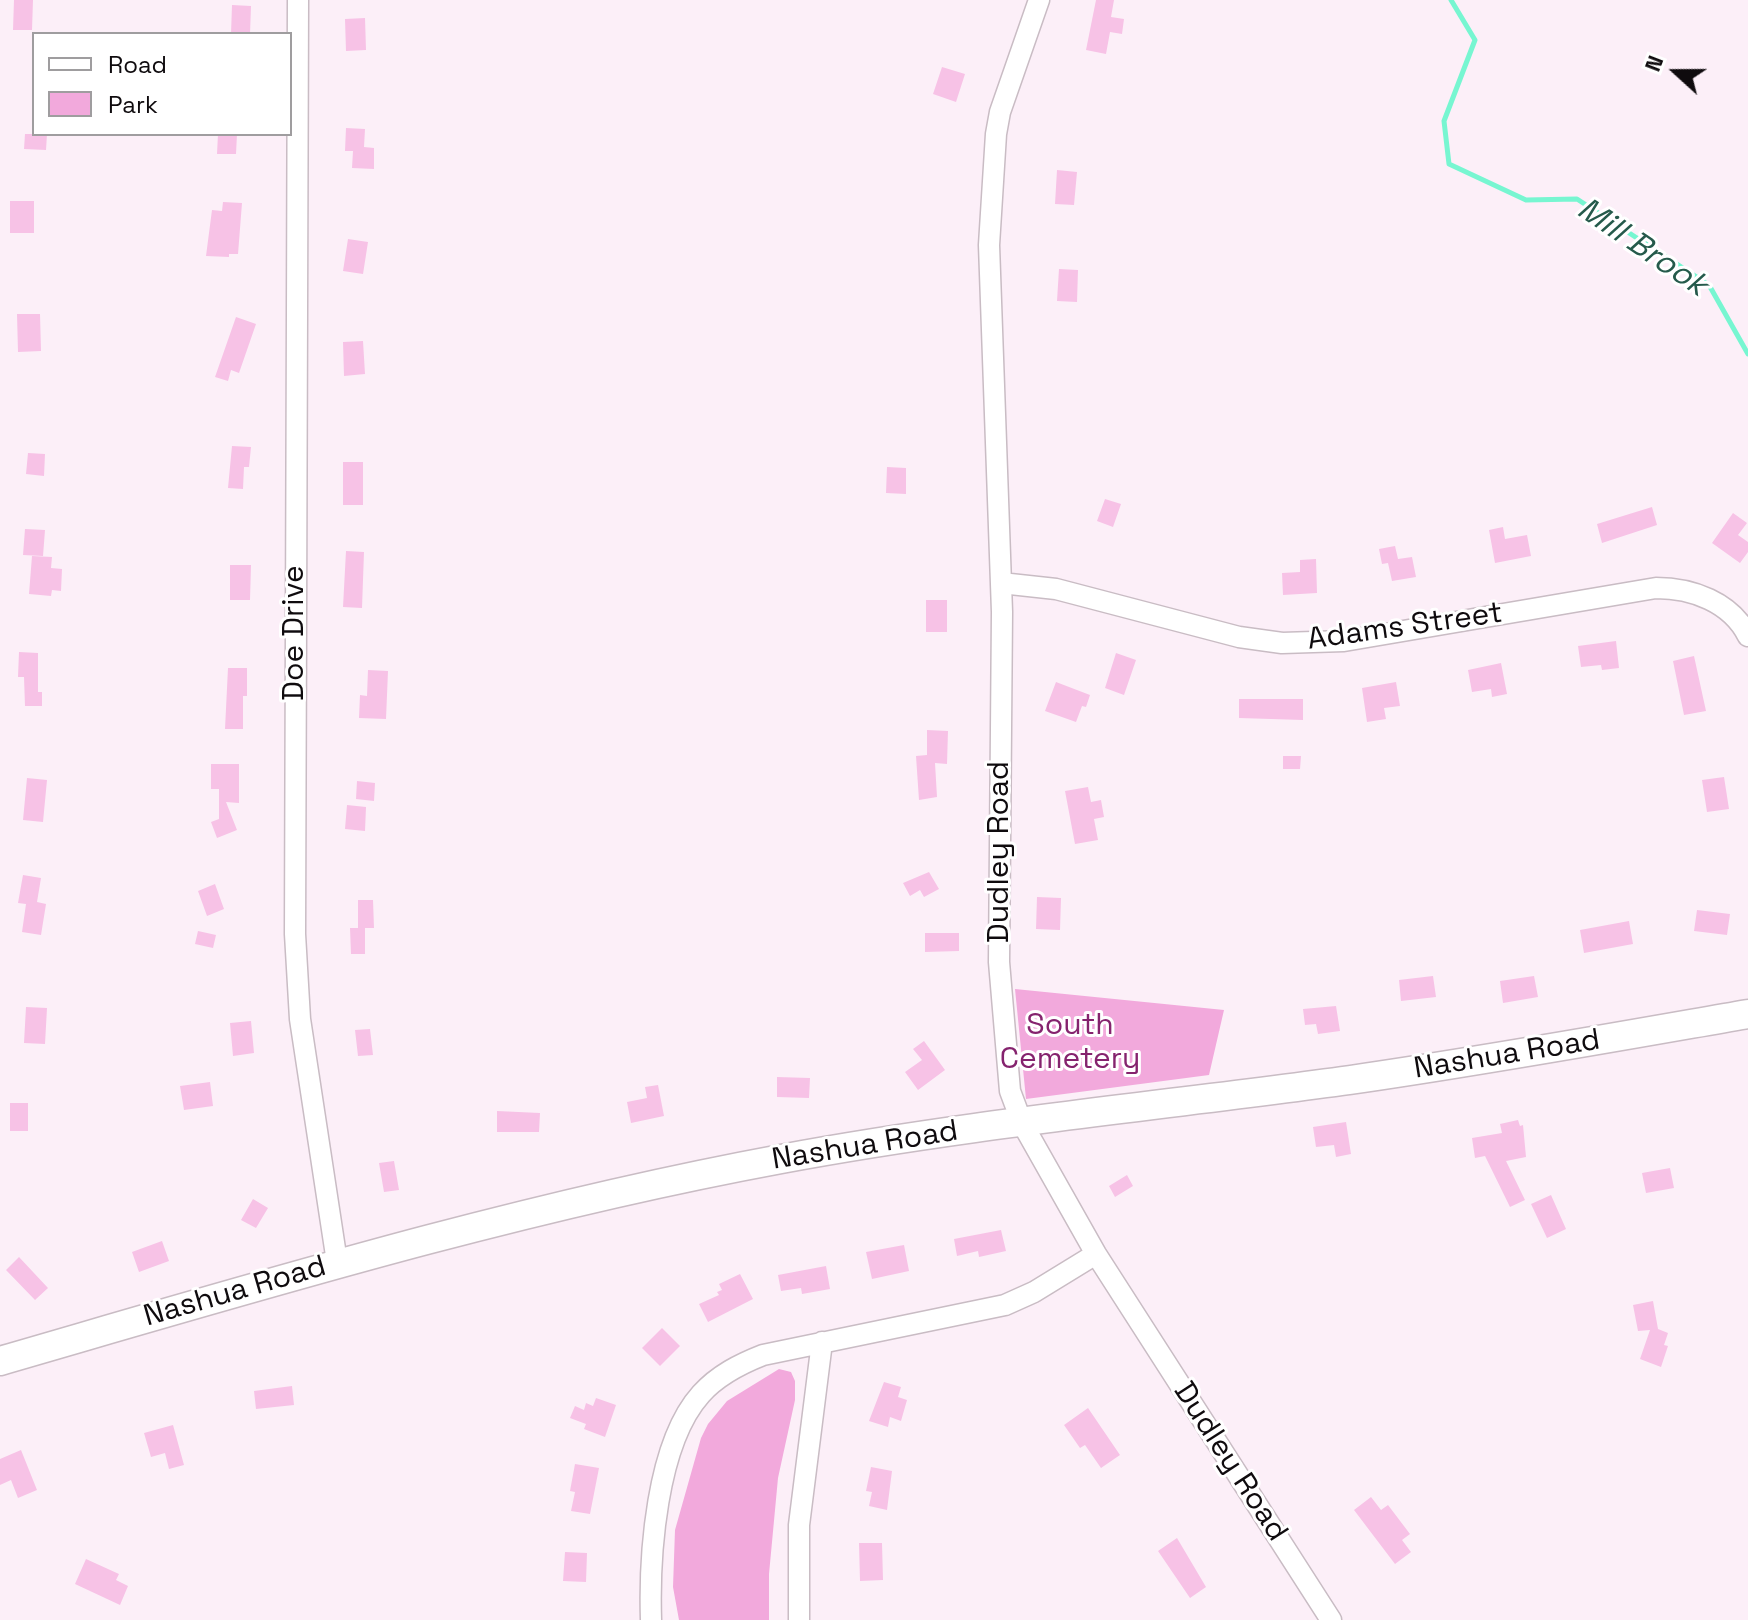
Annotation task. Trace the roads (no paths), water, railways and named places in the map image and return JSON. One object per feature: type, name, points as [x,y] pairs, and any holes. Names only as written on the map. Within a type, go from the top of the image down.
[{"type":"main road","name":"Nashua Road","points":[[0,1361],[337,1262],[552,1208],[721,1171],[845,1147],[1354,1079],[1607,1040],[1748,1014]]},
{"type":"street","name":"Doe Drive","points":[[298,0],[295,934],[304,1053],[337,1262]]},
{"type":"street","name":"Dudley Road","points":[[1039,0],[1000,112],[993,156],[989,245],[1001,583],[999,962],[1008,1077],[1022,1123],[1096,1254],[1331,1620]]},
{"type":"street","name":"Adams Street","points":[[1001,583],[1056,589],[1239,637],[1282,643],[1344,641],[1656,588],[1680,588],[1722,606],[1737,617],[1748,636]]},
{"type":"street","points":[[651,1620],[652,1549],[659,1498],[680,1426],[691,1406],[713,1383],[744,1362],[772,1352],[997,1308],[1034,1292],[1096,1254]]},
{"type":"street","points":[[799,1620],[799,1525],[822,1342]]},
{"type":"waterway","name":"Mill Brook","points":[[1451,0],[1475,40],[1444,121],[1449,164],[1526,200],[1577,199],[1709,285],[1748,354]]},
{"type":"park label","name":"South Cemetery","points":[[1070,1043]]}]
